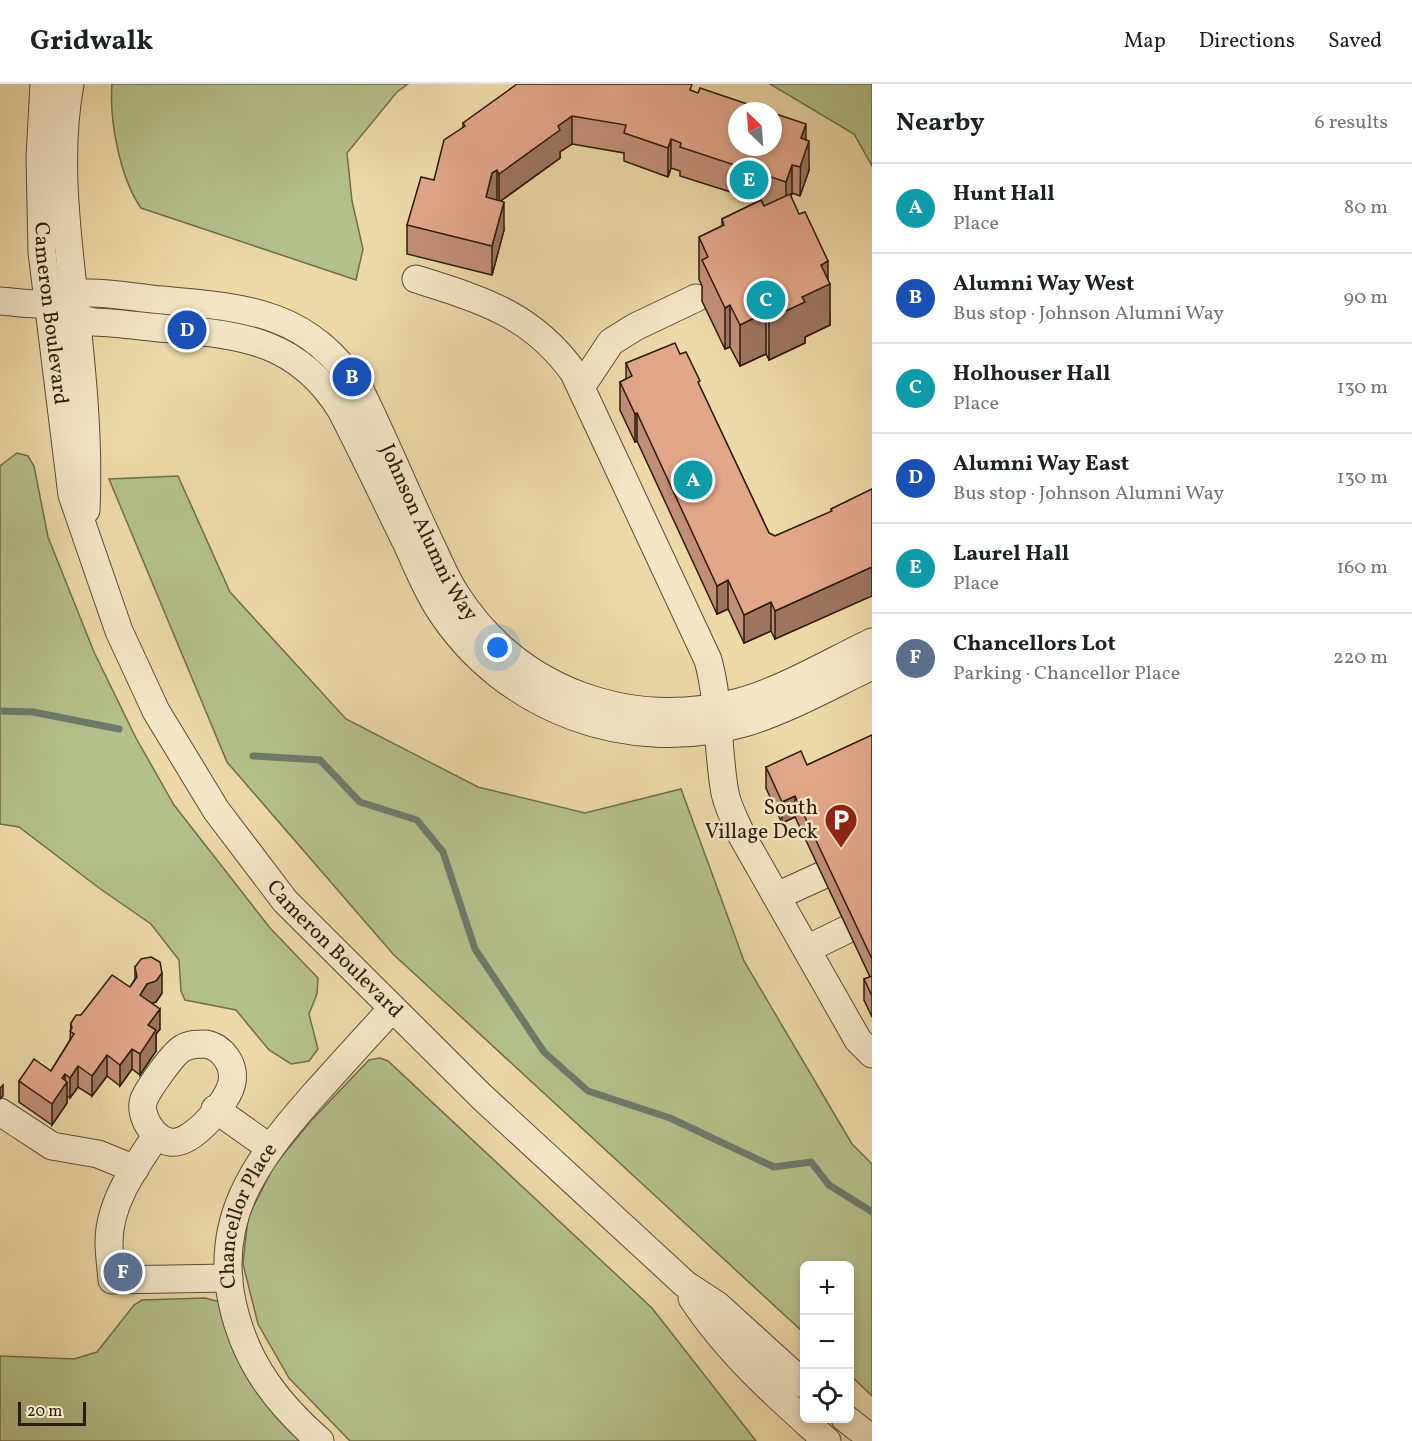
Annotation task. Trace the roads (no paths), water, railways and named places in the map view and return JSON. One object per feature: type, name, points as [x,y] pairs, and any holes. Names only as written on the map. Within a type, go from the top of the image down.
[{"type":"street","name":"Cameron Boulevard","points":[[44,84],[42,252],[67,305]]},
{"type":"street","name":"Cameron Boulevard","points":[[70,84],[65,127],[69,477],[72,495],[87,539],[133,663],[156,711],[194,776],[240,843],[285,901],[392,1009],[685,1284],[709,1299],[800,1380]]},
{"type":"street","points":[[417,279],[476,298],[513,315],[556,350],[581,387],[703,647],[711,671],[718,718],[725,795],[742,836],[858,1040],[872,1054]]},
{"type":"street","points":[[581,387],[610,342],[635,327],[696,298]]},
{"type":"street","name":"Johnson Alumni Way","points":[[0,301],[67,305],[94,322],[234,335],[261,343],[292,359],[315,379],[336,403],[438,608],[463,641],[485,664],[532,698],[591,723],[649,734],[680,734],[718,718],[763,693],[872,642]]},
{"type":"street","name":"Johnson Alumni Way","points":[[718,718],[768,715],[872,666]]},
{"type":"street","points":[[781,902],[826,882]]},
{"type":"street","points":[[807,949],[848,929]]},
{"type":"street","name":"Chancellor Place","points":[[320,1441],[260,1377],[238,1328],[229,1278],[228,1245],[234,1215],[248,1182],[270,1148],[392,1009]]},
{"type":"street","points":[[197,1044],[213,1046],[228,1061],[232,1082],[215,1110],[200,1131],[186,1140],[169,1142],[156,1136],[146,1117],[144,1099],[174,1056],[183,1047],[197,1044]]},
{"type":"street","points":[[215,1110],[270,1148]]},
{"type":"street","points":[[0,1112],[52,1146],[98,1154],[135,1169]]},
{"type":"street","points":[[156,1136],[123,1191],[111,1227],[109,1242],[112,1280],[229,1278]]},
{"type":"street","name":"Cameron Boulevard","points":[[685,1284],[703,1316],[718,1334],[763,1382],[827,1441]]},
{"type":"street","points":[[850,1423],[872,1439]]},
{"type":"waterway","points":[[0,711],[33,712],[119,729]]},
{"type":"waterway","points":[[253,756],[320,760],[360,802],[417,820],[443,852],[475,949],[544,1052],[588,1091],[670,1118],[774,1167],[811,1162],[829,1185],[872,1212]]},
{"type":"place","name":"Laurel Hall","points":[[749,180]]},
{"type":"place","name":"Holhouser Hall","points":[[766,300]]},
{"type":"place","name":"Alumni Way East","points":[[187,330]]},
{"type":"place","name":"Alumni Way West","points":[[352,377]]},
{"type":"place","name":"Hunt Hall","points":[[693,480]]},
{"type":"place","name":"South Village Deck","points":[[841,849]]},
{"type":"place","name":"Chancellors Lot","points":[[123,1272]]}]
